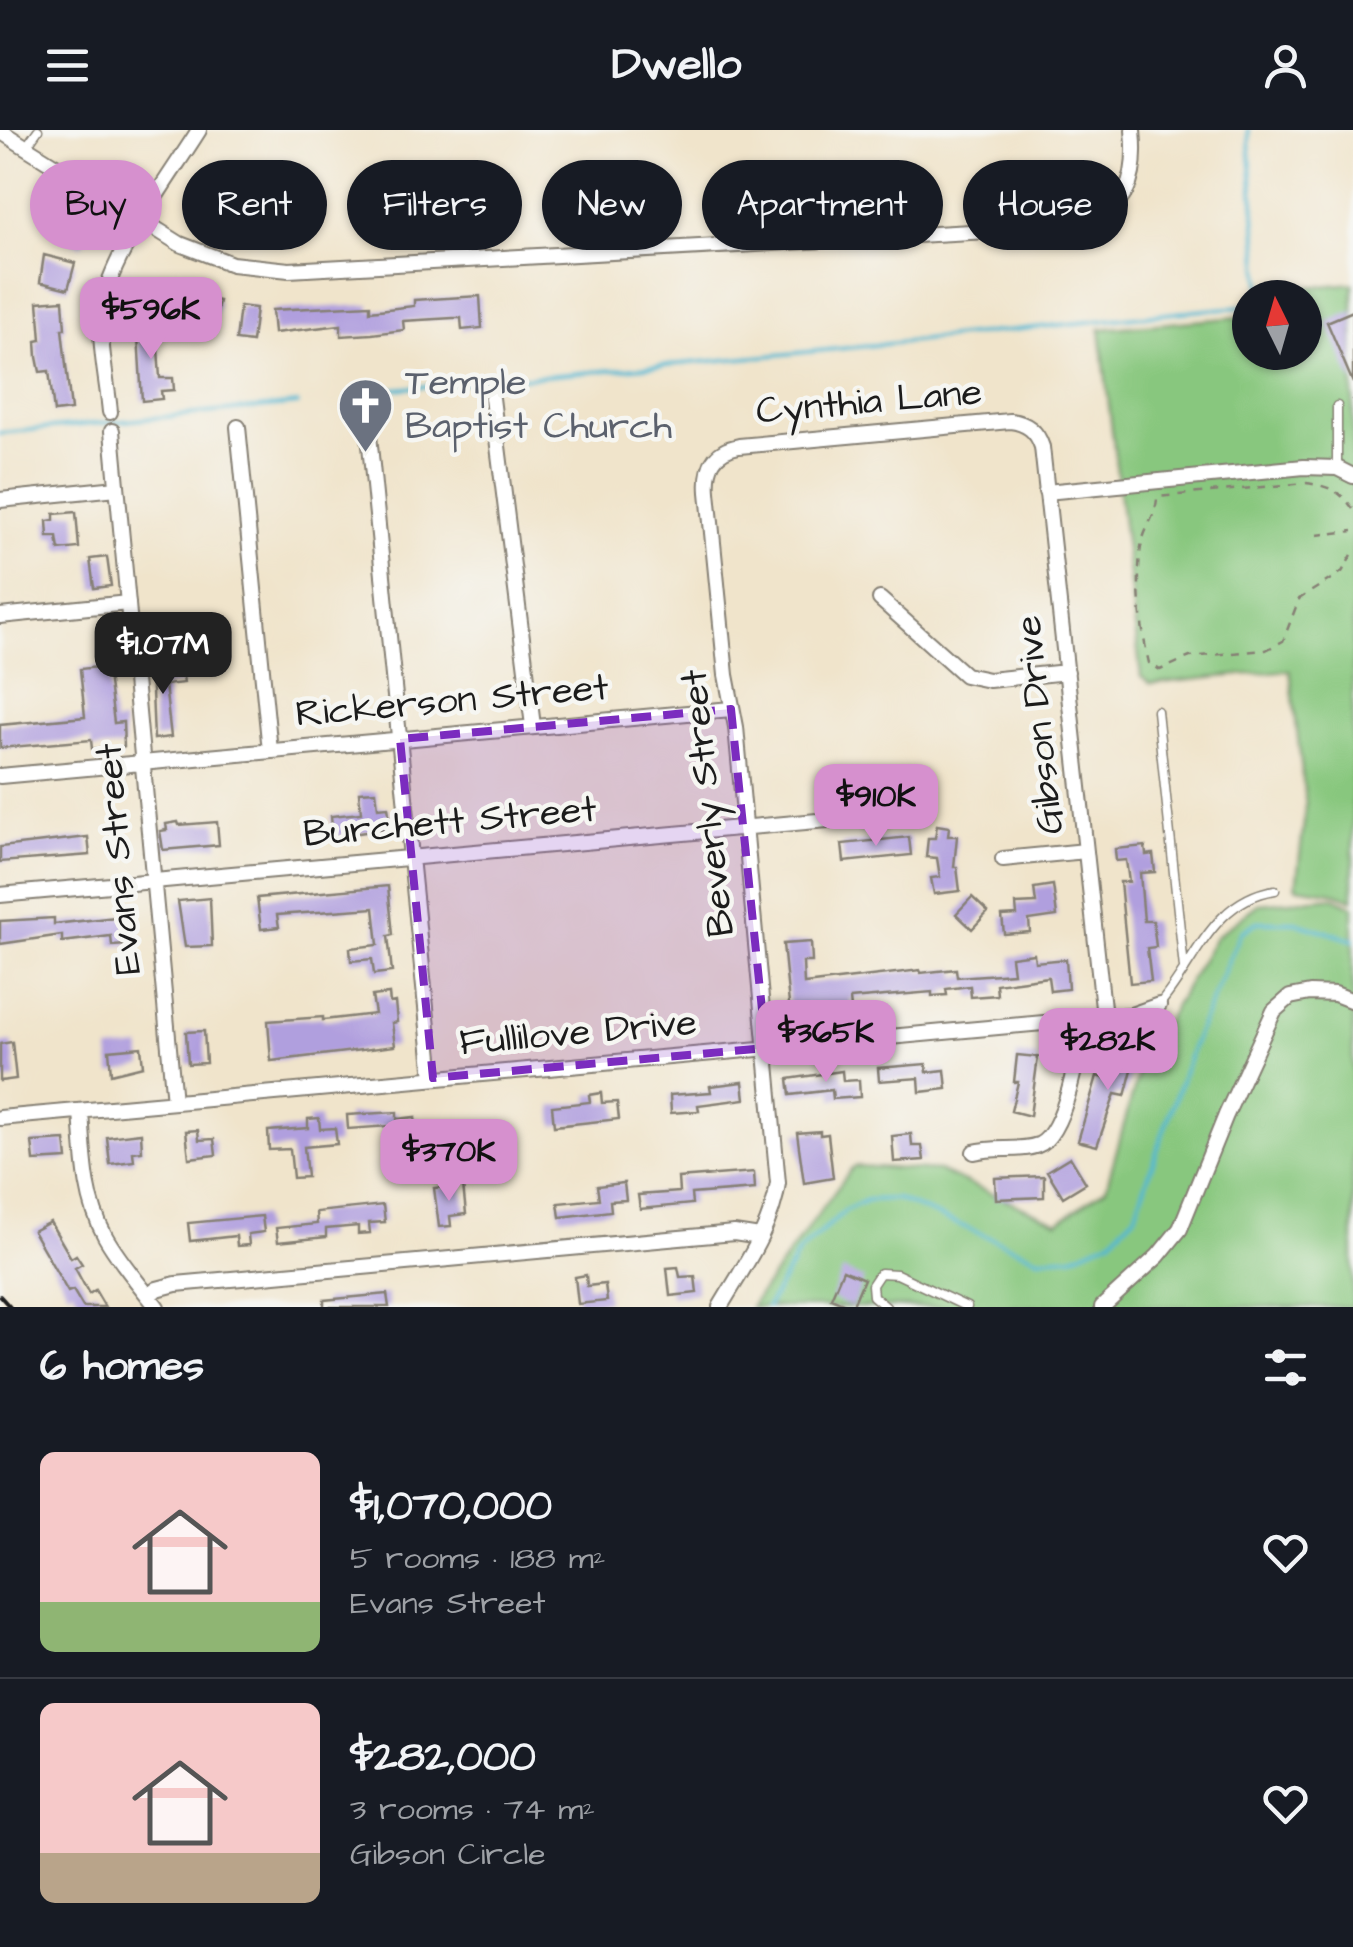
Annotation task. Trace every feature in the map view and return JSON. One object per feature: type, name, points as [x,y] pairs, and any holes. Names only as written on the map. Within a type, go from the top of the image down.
[{"type":"street","points":[[162,190],[199,130]]},
{"type":"street","points":[[162,234],[232,264],[290,270],[1077,226],[1100,217],[1122,199],[1134,167],[1134,130]]},
{"type":"street","points":[[0,131],[46,160]]},
{"type":"street","points":[[110,412],[103,302],[124,250]]},
{"type":"street","points":[[492,398],[533,726]]},
{"type":"street","points":[[366,405],[433,1078]]},
{"type":"street","name":"Cynthia Lane","points":[[714,458],[739,446],[1010,421],[1032,428]]},
{"type":"street","points":[[238,427],[270,751]]},
{"type":"street","name":"Gibson Drive","points":[[1032,428],[1042,447],[1104,1018]]},
{"type":"street","name":"Evans Street","points":[[112,431],[174,1102]]},
{"type":"street","name":"Beverly Street","points":[[714,458],[708,472],[708,492],[736,727],[778,1182],[773,1207],[760,1237],[720,1307]]},
{"type":"street","points":[[1046,492],[1304,466],[1337,468],[1353,476]]},
{"type":"street","points":[[0,500],[117,488]]},
{"type":"street","points":[[880,599],[959,671],[971,677],[989,680],[1067,672]]},
{"type":"street","points":[[0,616],[128,603]]},
{"type":"street","name":"Rickerson Street","points":[[0,776],[731,709]]},
{"type":"street","name":"Burchett Street","points":[[0,896],[905,813]]},
{"type":"street","points":[[1003,859],[1086,851]]},
{"type":"street","points":[[1102,1307],[1158,1256],[1180,1229],[1274,1011],[1290,997],[1310,993],[1336,994],[1353,1001]]},
{"type":"street","name":"Fullilove Drive","points":[[0,1118],[1104,1018],[1140,1014],[1159,1005]]},
{"type":"street","points":[[974,1152],[996,1147],[1032,1147],[1050,1138],[1058,1123],[1078,1050],[1080,1020]]},
{"type":"street","points":[[81,1111],[87,1179],[99,1222],[114,1251],[153,1301],[158,1289],[176,1284],[734,1233],[760,1237]]},
{"type":"lane","points":[[26,147],[38,130]]},
{"type":"lane","points":[[1337,406],[1337,468]]},
{"type":"lane","points":[[1157,711],[1184,968]]},
{"type":"lane","points":[[1159,1005],[1225,914],[1244,899],[1275,890]]},
{"type":"lane","points":[[882,1304],[872,1296],[872,1285],[880,1274],[897,1274],[967,1307]]},
{"type":"lane","points":[[864,1307],[882,1304]]},
{"type":"path","points":[[1353,509],[1344,496],[1328,486],[1306,483],[1157,496],[1157,506],[1142,538],[1139,562],[1148,663],[1160,670],[1190,657],[1266,650],[1283,641],[1299,599],[1342,572],[1353,553]]},
{"type":"path","points":[[1318,536],[1353,532]]},
{"type":"highlighted area","points":[[731,709],[766,1048],[433,1078],[400,739]]},
{"type":"green space","points":[[1353,283],[1353,900],[1336,893],[1296,887],[1306,806],[1290,670],[1151,684],[1141,677],[1100,329],[1232,318],[1232,370],[1322,370],[1322,286]]},
{"type":"green space","points":[[1334,897],[1353,906],[1353,1307],[750,1307],[857,1166],[939,1171],[1058,1222],[1106,1188],[1141,1064],[1215,937],[1258,904]]},
{"type":"building","points":[[44,255],[75,263],[68,289],[40,282]]},
{"type":"building","points":[[187,294],[219,301],[215,319],[183,312]]},
{"type":"building","points":[[480,296],[482,328],[462,330],[461,318],[453,318],[403,321],[404,330],[372,334],[341,336],[341,325],[274,333],[272,310],[370,305],[370,311],[414,306],[414,300]]},
{"type":"building","points":[[63,300],[62,329],[71,410],[54,412],[49,371],[40,372],[37,357],[36,341],[41,340],[38,302]]},
{"type":"building","points":[[240,306],[256,308],[252,342],[236,340]]},
{"type":"building","points":[[1353,311],[1353,383],[1327,322]]},
{"type":"building","points":[[156,319],[160,378],[173,378],[174,390],[161,391],[162,399],[142,401],[137,320]]},
{"type":"building","points":[[76,512],[79,548],[59,550],[57,537],[48,537],[47,521],[54,520],[54,514]]},
{"type":"building","points":[[107,557],[111,586],[94,588],[90,559]]},
{"type":"building","points":[[181,664],[184,683],[165,685],[171,737],[154,739],[151,667]]},
{"type":"building","points":[[107,666],[114,723],[123,722],[124,747],[92,749],[91,740],[0,748],[0,725],[85,717],[80,669]]},
{"type":"building","points":[[376,791],[378,808],[388,807],[391,828],[333,837],[331,816],[361,813],[359,792]]},
{"type":"building","points":[[217,822],[219,845],[163,850],[160,831],[167,830],[166,824]]},
{"type":"building","points":[[937,825],[949,827],[948,836],[957,836],[954,867],[960,891],[934,894],[931,878],[940,877],[937,858],[926,857],[928,838],[935,838]]},
{"type":"building","points":[[88,837],[90,855],[0,862],[0,847]]},
{"type":"building","points":[[909,837],[911,855],[844,862],[842,844]]},
{"type":"building","points":[[1145,846],[1146,855],[1153,854],[1155,872],[1140,873],[1144,921],[1153,921],[1156,947],[1147,948],[1151,981],[1130,983],[1120,882],[1129,882],[1126,860],[1116,861],[1115,849]]},
{"type":"building","points":[[1053,885],[1057,916],[1029,920],[1030,932],[1004,934],[1002,916],[1017,915],[1016,904],[1036,903],[1034,888]]},
{"type":"building","points":[[388,886],[392,972],[374,974],[372,959],[351,961],[350,948],[378,945],[374,908],[277,915],[279,927],[261,929],[257,898]]},
{"type":"building","points":[[972,897],[988,912],[972,929],[956,914]]},
{"type":"building","points":[[210,898],[212,946],[185,947],[178,901]]},
{"type":"building","points":[[125,916],[128,945],[112,946],[111,936],[62,942],[62,935],[0,944],[0,921],[54,918],[54,924]]},
{"type":"building","points":[[811,942],[812,962],[803,962],[804,984],[920,970],[921,973],[956,969],[957,977],[1013,973],[1011,957],[1034,954],[1035,962],[1066,959],[1068,989],[1050,991],[1048,977],[996,984],[997,995],[971,997],[970,986],[946,989],[947,995],[932,996],[932,992],[850,999],[851,1009],[790,1014],[783,944]]},
{"type":"building","points":[[389,994],[390,1003],[395,1002],[395,1046],[271,1061],[268,1021],[375,1014],[372,996]]},
{"type":"building","points":[[204,1031],[206,1063],[188,1064],[186,1032]]},
{"type":"building","points":[[12,1042],[16,1079],[0,1081],[0,1044]]},
{"type":"building","points":[[1135,1044],[1125,1096],[1115,1094],[1097,1146],[1078,1141],[1097,1076],[1104,1078],[1107,1070],[1114,1072],[1113,1045]]},
{"type":"building","points":[[141,1047],[143,1066],[111,1074],[109,1050]]},
{"type":"building","points":[[1017,1055],[1038,1057],[1030,1116],[1011,1111],[1018,1082],[1014,1082]]},
{"type":"building","points":[[926,1064],[927,1072],[945,1070],[947,1089],[920,1092],[919,1078],[879,1081],[878,1068]]},
{"type":"building","points":[[842,1071],[843,1081],[859,1080],[860,1097],[833,1099],[832,1090],[790,1095],[788,1079]]},
{"type":"building","points":[[743,1082],[745,1099],[698,1105],[699,1111],[671,1113],[670,1095],[711,1092],[710,1086]]},
{"type":"building","points":[[601,1093],[602,1103],[617,1102],[619,1119],[554,1126],[552,1106],[590,1102],[589,1095]]},
{"type":"building","points":[[397,1112],[397,1119],[415,1117],[418,1154],[426,1154],[428,1167],[407,1169],[404,1137],[390,1138],[389,1126],[348,1129],[347,1115]]},
{"type":"building","points":[[319,1118],[320,1129],[335,1128],[337,1144],[304,1147],[307,1177],[293,1178],[290,1149],[269,1150],[268,1131],[308,1128],[308,1119]]},
{"type":"building","points":[[198,1130],[199,1140],[214,1139],[216,1155],[189,1158],[186,1131]]},
{"type":"building","points":[[820,1131],[820,1135],[828,1134],[833,1178],[804,1183],[797,1133]]},
{"type":"building","points":[[141,1133],[142,1151],[133,1152],[134,1161],[110,1164],[107,1137]]},
{"type":"building","points":[[911,1134],[912,1146],[922,1146],[924,1160],[894,1162],[892,1136]]},
{"type":"building","points":[[466,1137],[469,1180],[458,1181],[452,1138]]},
{"type":"building","points":[[65,1140],[67,1159],[34,1161],[32,1142]]},
{"type":"building","points":[[1070,1157],[1086,1183],[1063,1197],[1047,1171]]},
{"type":"building","points":[[754,1172],[755,1189],[691,1194],[692,1204],[640,1209],[638,1195],[679,1192],[678,1178]]},
{"type":"building","points":[[1044,1176],[1044,1197],[996,1199],[995,1178]]},
{"type":"building","points":[[624,1183],[626,1200],[610,1201],[611,1211],[560,1217],[558,1203],[599,1199],[597,1186]]},
{"type":"building","points":[[463,1185],[466,1214],[450,1216],[451,1226],[439,1227],[434,1188]]},
{"type":"building","points":[[383,1205],[385,1222],[369,1223],[370,1233],[358,1234],[358,1226],[326,1229],[326,1237],[278,1242],[276,1228],[317,1224],[316,1212]]},
{"type":"building","points":[[262,1216],[264,1232],[248,1234],[249,1245],[237,1246],[236,1236],[190,1241],[188,1223]]},
{"type":"building","points":[[50,1222],[71,1258],[76,1255],[82,1264],[75,1268],[89,1294],[95,1290],[105,1307],[83,1307],[73,1290],[68,1292],[33,1231]]},
{"type":"building","points":[[678,1267],[680,1277],[695,1276],[697,1293],[670,1296],[667,1268]]},
{"type":"building","points":[[843,1270],[864,1279],[852,1307],[831,1298]]},
{"type":"building","points":[[586,1275],[587,1286],[605,1284],[607,1301],[578,1304],[575,1277]]},
{"type":"building","points":[[387,1294],[389,1307],[324,1307],[324,1300]]},
{"type":"waterway","points":[[1248,130],[1260,280]]},
{"type":"waterway","points":[[370,391],[786,354],[1232,308]]},
{"type":"waterway","points":[[0,433],[298,404]]},
{"type":"waterway","points":[[767,1307],[799,1252],[846,1210],[867,1200],[897,1199],[1039,1258],[1073,1256],[1110,1240],[1135,1215],[1197,1034],[1241,932],[1257,922],[1295,922],[1353,940]]},
{"type":"railway","points":[[0,1296],[10,1307]]},
{"type":"place","name":"Temple Baptist Church","points":[[366,454]]}]
